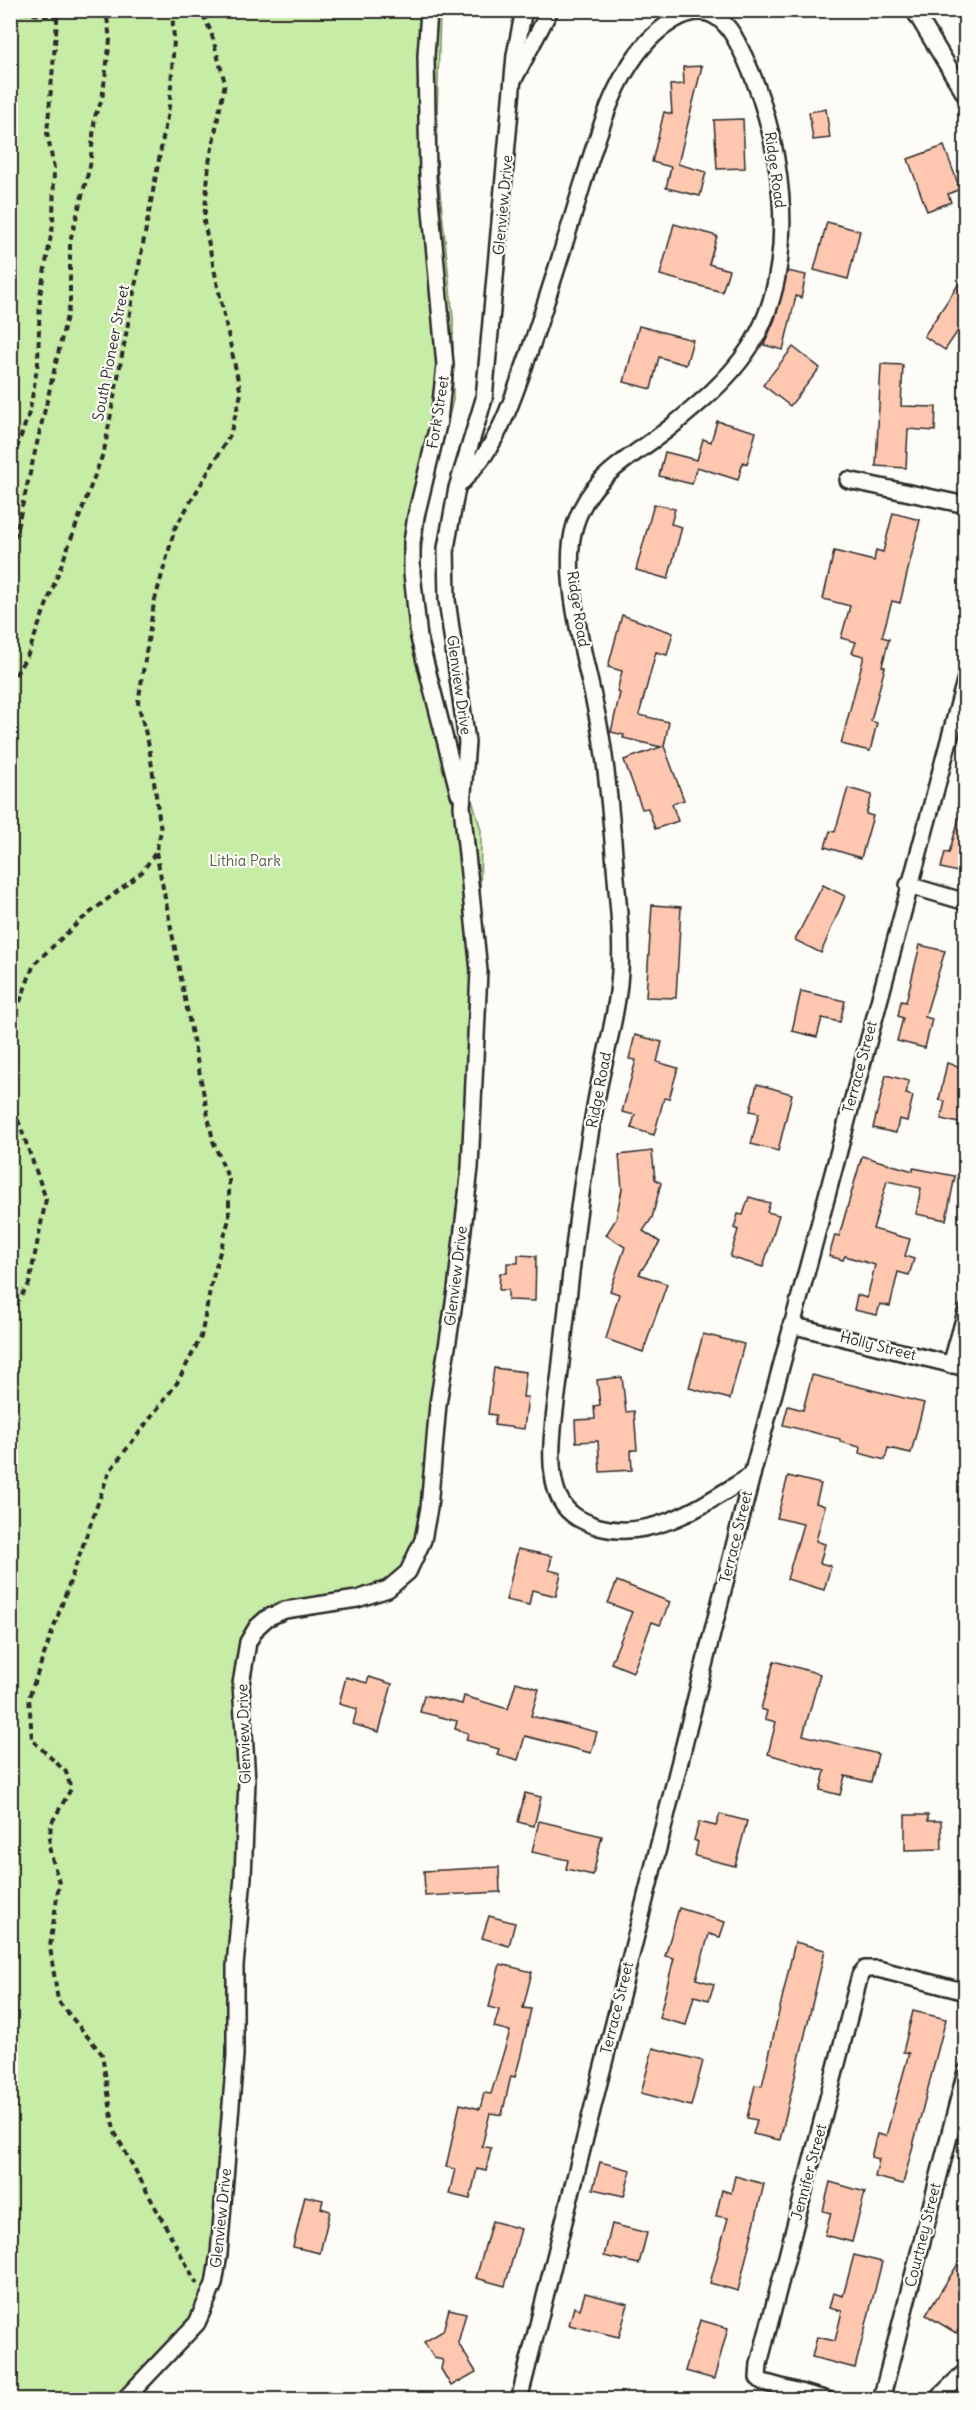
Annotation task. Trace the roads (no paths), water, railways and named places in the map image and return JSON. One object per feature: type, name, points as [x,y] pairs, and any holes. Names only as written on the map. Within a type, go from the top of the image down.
[{"type":"street","name":"Fork Street","points":[[429,10],[426,56],[428,177],[445,365],[439,421],[416,516],[411,573],[419,638],[462,806]]},
{"type":"street","name":"Glenview Drive","points":[[124,2400],[197,2323],[207,2303],[219,2254],[235,2055],[235,1966],[243,1877],[247,1781],[241,1684],[248,1642],[256,1627],[267,1618],[285,1611],[357,1599],[388,1588],[408,1572],[423,1540],[429,1508],[438,1404],[456,1290],[470,1168],[479,971],[462,806],[467,742],[445,572],[446,548],[458,488],[485,388],[515,55],[524,10]]},
{"type":"street","points":[[514,78],[550,10]]},
{"type":"street","points":[[914,10],[966,96]]},
{"type":"street","name":"Ridge Road","points":[[458,488],[488,451],[506,414],[544,309],[591,159],[627,69],[642,46],[680,16],[703,11],[723,20],[731,29],[755,76],[774,145],[781,212],[781,242],[768,305],[748,349],[723,380],[667,430],[605,474],[586,500],[574,527],[571,545],[572,587],[600,733],[609,795],[621,944],[619,986],[579,1202],[552,1455],[561,1502],[572,1515],[611,1530],[654,1526],[693,1511],[752,1475]]},
{"type":"street","points":[[848,480],[966,505]]},
{"type":"street","name":"Terrace Street","points":[[519,2400],[752,1475],[908,885],[966,677]]},
{"type":"street","points":[[908,885],[966,902]]},
{"type":"street","points":[[958,1366],[966,1312]]},
{"type":"street","name":"Holly Street","points":[[791,1325],[958,1366]]},
{"type":"street","name":"Jennifer Street","points":[[828,2400],[772,2386],[758,2378],[762,2352],[860,1975],[865,1968],[878,1969],[966,1992]]},
{"type":"street","name":"Courtney Street","points":[[881,2400],[966,2071]]},
{"type":"street","points":[[936,2400],[966,2371]]},
{"type":"park label","name":"Lithia Park","points":[[245,861]]}]
